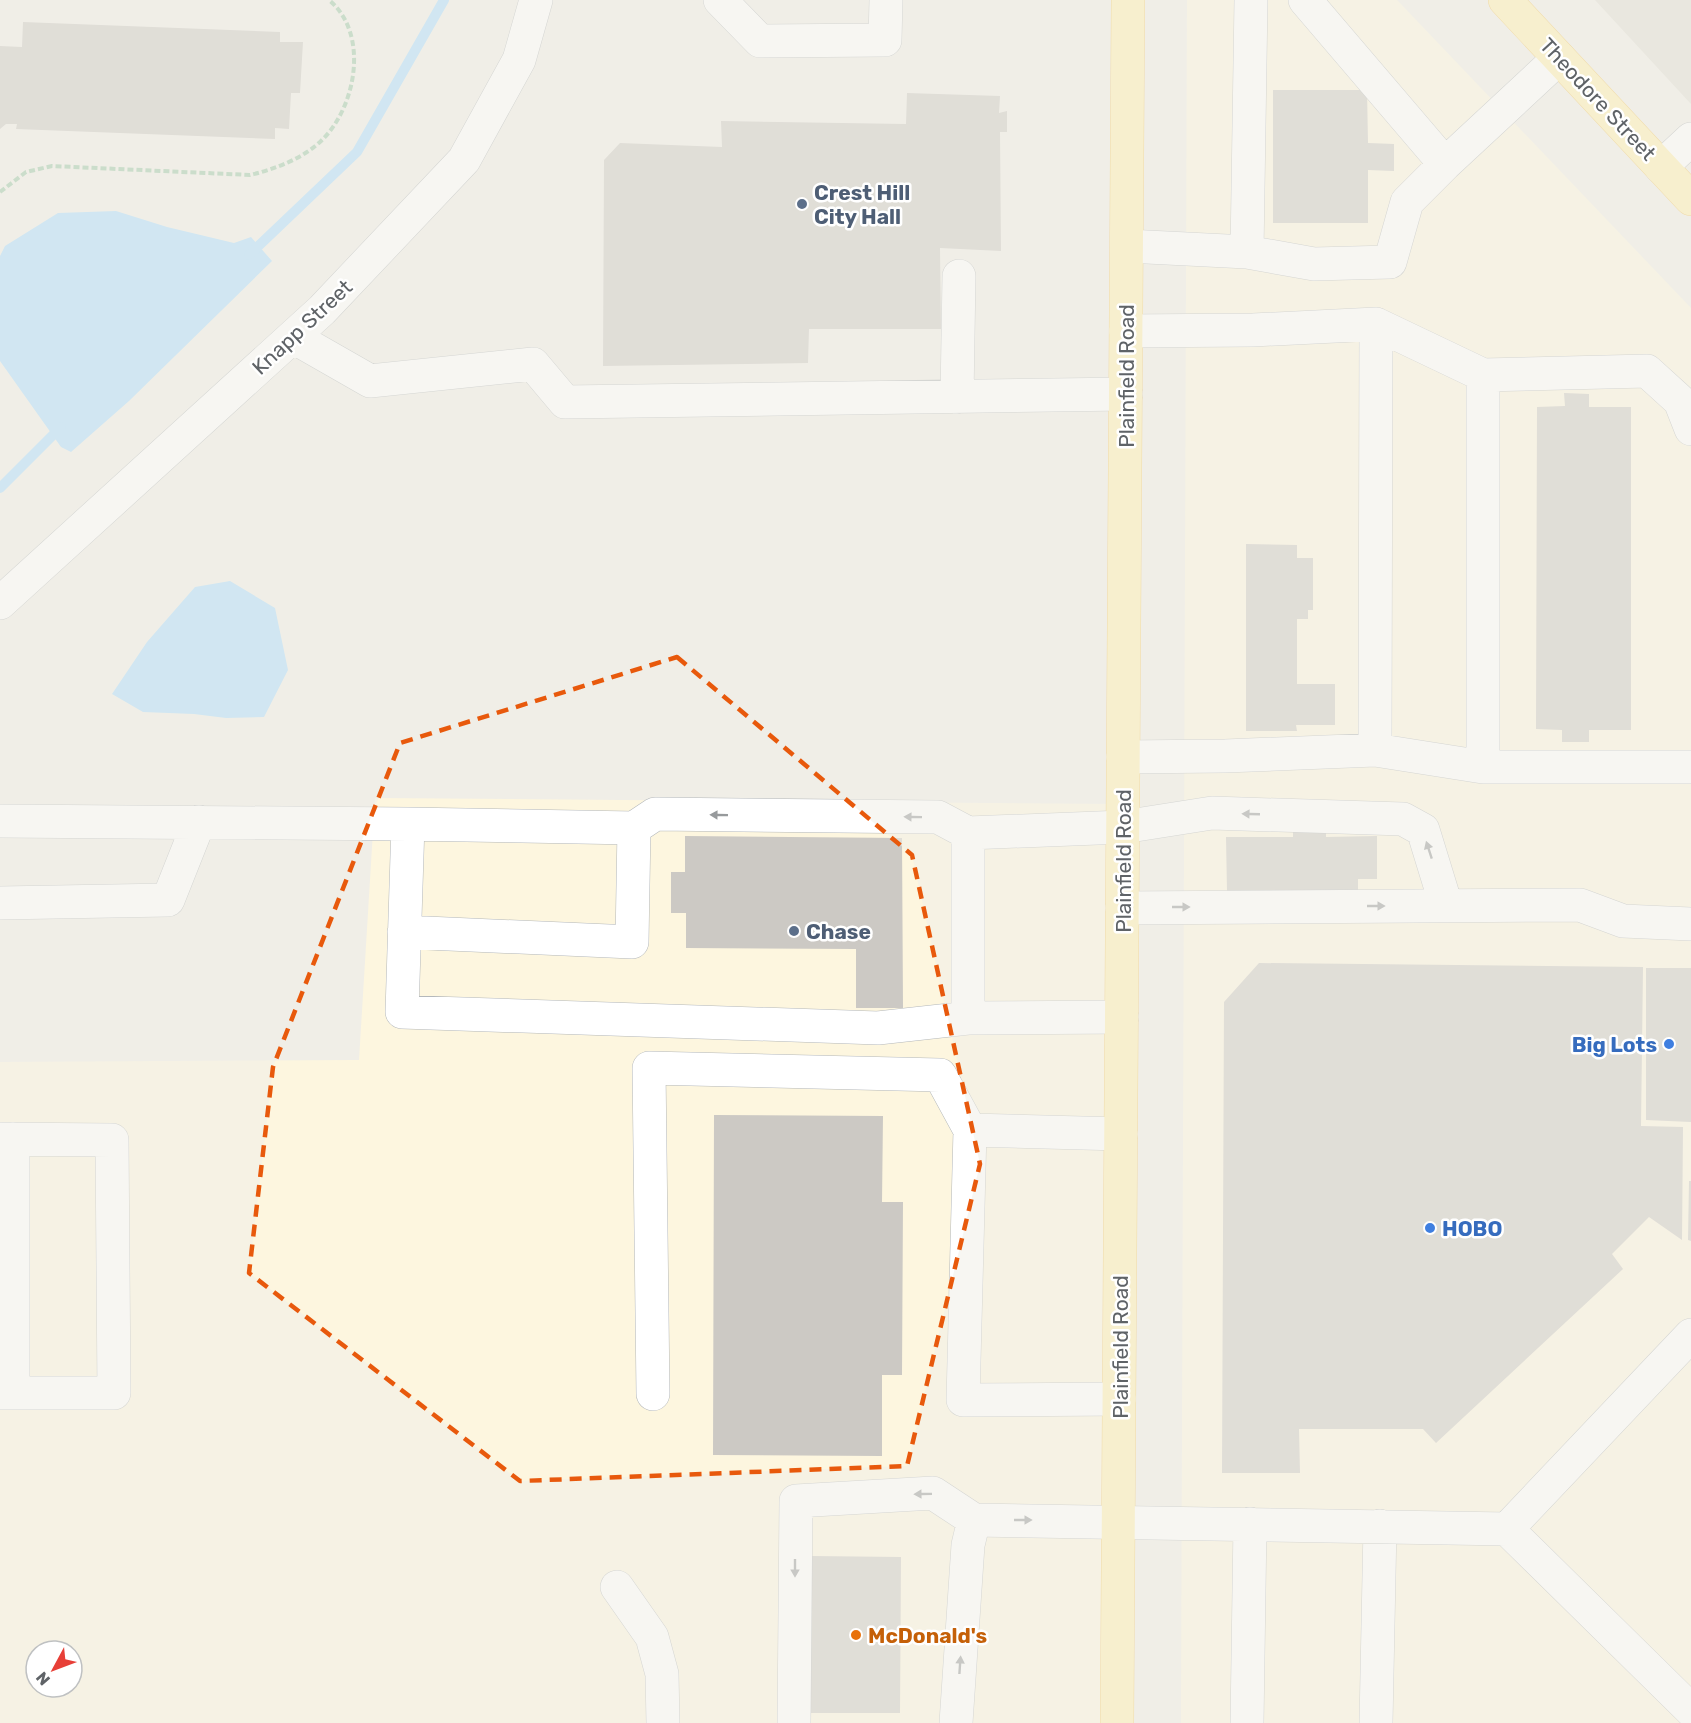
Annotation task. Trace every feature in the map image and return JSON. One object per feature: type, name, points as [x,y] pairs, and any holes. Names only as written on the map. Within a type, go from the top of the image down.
[{"type":"main road","name":"Plainfield Road","points":[[1117,1723],[1128,0]]},
{"type":"main road","name":"Theodore Street","points":[[1505,0],[1691,199]]},
{"type":"street","name":"Knapp Street","points":[[0,603],[322,310],[464,160],[519,60],[536,0]]},
{"type":"street","points":[[720,0],[760,41],[885,40],[886,0]]},
{"type":"street","points":[[1247,252],[1251,0]]},
{"type":"street","points":[[1305,0],[1445,164]]},
{"type":"street","points":[[1127,246],[1247,252],[1314,264],[1390,261],[1407,202],[1559,58]]},
{"type":"street","points":[[1661,167],[1691,139]]},
{"type":"street","points":[[957,397],[959,276]]},
{"type":"street","points":[[1126,331],[1253,330],[1376,324],[1483,375],[1647,371],[1680,401],[1691,429]]},
{"type":"street","points":[[1375,750],[1376,324]]},
{"type":"street","points":[[293,337],[370,381],[533,363],[565,402],[1126,394]]},
{"type":"street","points":[[1483,375],[1483,767]]},
{"type":"street","points":[[1123,757],[1225,756],[1375,750],[1483,767],[1691,767],[1691,749]]},
{"type":"street","points":[[0,821],[634,828],[655,814],[938,817],[968,832],[1123,827],[1212,813],[1403,819],[1423,830],[1446,905]]},
{"type":"street","points":[[0,903],[168,900],[200,822]]},
{"type":"street","points":[[408,824],[402,1011],[878,1028],[968,1018],[1122,1017]]},
{"type":"street","points":[[404,932],[632,942],[634,828]]},
{"type":"street","points":[[968,832],[968,1018]]},
{"type":"street","points":[[1122,908],[1580,905],[1623,921],[1691,924]]},
{"type":"street","points":[[653,1394],[649,1068],[940,1075],[970,1130],[963,1400],[1119,1399]]},
{"type":"street","points":[[970,1130],[1121,1134]]},
{"type":"street","points":[[6,1139],[112,1140],[114,1393],[7,1393],[6,1139]]},
{"type":"street","points":[[1507,1529],[1691,1335]]},
{"type":"street","points":[[794,1723],[796,1501],[933,1493],[974,1520],[1507,1529],[1691,1710]]},
{"type":"street","points":[[956,1723],[968,1545],[974,1520]]},
{"type":"street","points":[[1247,1723],[1250,1524]]},
{"type":"street","points":[[1376,1723],[1380,1526]]},
{"type":"street","points":[[617,1587],[652,1637],[662,1674],[663,1723]]},
{"type":"path","points":[[0,192],[27,172],[52,166],[250,175],[273,169],[301,155],[321,141],[340,118],[351,88],[354,54],[348,24],[329,0]]},
{"type":"highlighted area","points":[[677,657],[912,855],[980,1164],[907,1466],[520,1481],[249,1273],[273,1067],[400,743]]},
{"type":"shaded area","points":[[1187,0],[1397,0],[1691,308],[1691,1723],[1181,1723]]},
{"type":"shaded area","points":[[1595,0],[1691,0],[1691,104]]},
{"type":"shaded area","points":[[375,798],[1112,804],[1105,1723],[0,1723],[0,1062],[359,1060]]},
{"type":"water","points":[[116,211],[167,227],[234,243],[251,237],[272,261],[129,401],[71,452],[61,447],[0,361],[0,256],[5,246],[58,213]]},
{"type":"water","points":[[230,581],[275,608],[288,670],[264,717],[226,718],[143,712],[112,694],[147,642],[195,587]]},
{"type":"building","points":[[23,22],[280,32],[280,42],[303,42],[300,93],[291,93],[289,129],[275,128],[275,139],[16,129],[17,124],[6,124],[0,129],[0,46],[22,47]]},
{"type":"building","points":[[1273,90],[1367,90],[1368,143],[1394,144],[1394,171],[1368,170],[1368,223],[1273,223]]},
{"type":"building","name":"Crest Hill City Hall","points":[[907,93],[1000,96],[999,113],[1007,111],[1007,132],[1000,132],[1001,251],[940,248],[941,329],[809,329],[808,363],[603,366],[604,160],[620,143],[722,147],[721,121],[906,124]]},
{"type":"building","points":[[1564,393],[1589,394],[1589,407],[1631,407],[1631,730],[1589,730],[1589,742],[1562,742],[1562,730],[1536,729],[1537,407],[1565,406]]},
{"type":"building","points":[[1246,544],[1297,545],[1297,558],[1313,558],[1313,610],[1308,610],[1308,619],[1297,619],[1297,684],[1335,684],[1335,725],[1296,725],[1297,731],[1246,731]]},
{"type":"building","points":[[1293,826],[1326,826],[1326,837],[1377,836],[1377,879],[1358,879],[1358,890],[1227,891],[1226,837],[1293,837]]},
{"type":"building","name":"Chase","points":[[685,836],[902,838],[903,1008],[856,1008],[856,949],[686,948],[686,913],[671,913],[671,872],[685,872]]},
{"type":"building","name":"HOBO","points":[[1259,963],[1643,967],[1641,1126],[1683,1127],[1682,1240],[1649,1217],[1612,1254],[1623,1269],[1436,1443],[1423,1429],[1299,1429],[1300,1473],[1222,1473],[1224,1002]]},
{"type":"building","name":"Big Lots","points":[[1646,968],[1691,968],[1691,1122],[1646,1120]]},
{"type":"building","points":[[714,1115],[883,1116],[882,1202],[903,1202],[902,1375],[882,1375],[882,1456],[713,1455]]},
{"type":"building","points":[[1689,1181],[1691,1181],[1691,1241],[1688,1240]]},
{"type":"building","name":"McDonald's","points":[[811,1556],[901,1557],[900,1713],[810,1713]]},
{"type":"waterway","points":[[249,255],[357,152],[444,0]]},
{"type":"waterway","points":[[0,488],[61,427]]},
{"type":"place","name":"Crest Hill City Hall","points":[[802,204]]},
{"type":"place","name":"Chase","points":[[794,931]]},
{"type":"place","name":"Big Lots","points":[[1669,1044]]},
{"type":"place","name":"HOBO","points":[[1430,1228]]},
{"type":"place","name":"McDonald's","points":[[856,1635]]}]
